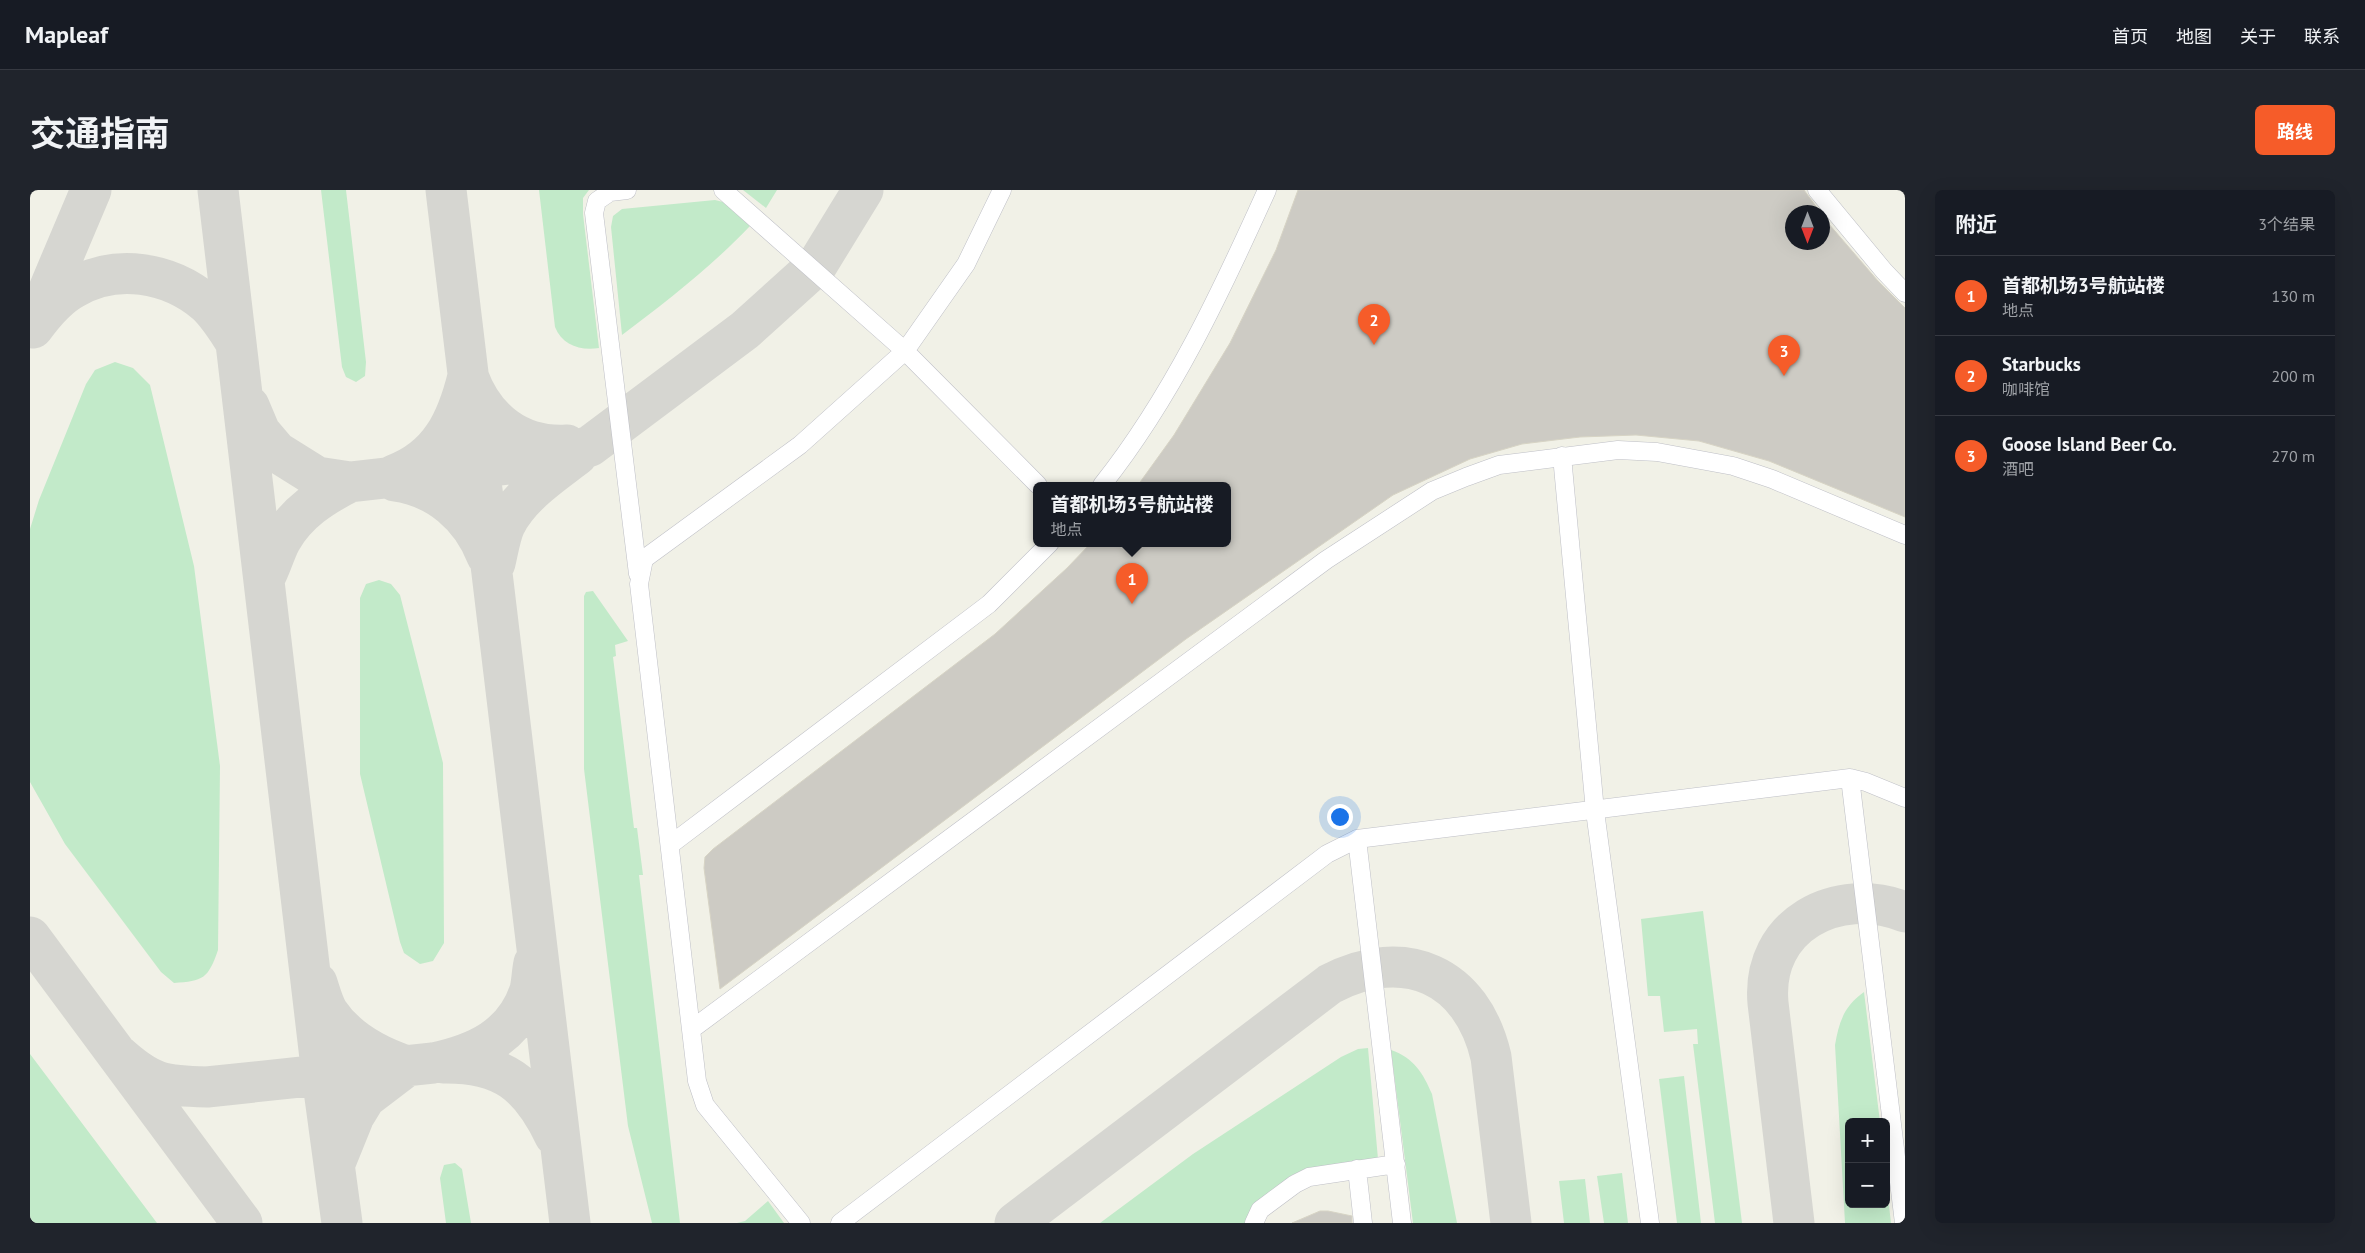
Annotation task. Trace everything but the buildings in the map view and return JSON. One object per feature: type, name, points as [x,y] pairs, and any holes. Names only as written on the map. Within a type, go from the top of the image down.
[{"type":"lane","points":[[627,190],[610,192],[597,201],[594,212],[697,1081],[705,1105],[801,1223]]},
{"type":"lane","points":[[723,190],[904,351],[1035,482]]},
{"type":"lane","points":[[639,584],[644,559],[800,446],[904,351],[966,264],[1002,190]]},
{"type":"lane","points":[[1104,482],[1138,435],[1209,314],[1267,190]]},
{"type":"lane","points":[[1816,190],[1884,271],[1905,293]]},
{"type":"lane","points":[[692,1029],[1318,566],[1432,491],[1466,476],[1499,465],[1562,456],[1618,450],[1657,452],[1733,466],[1772,479],[1905,535]]},
{"type":"lane","points":[[1562,456],[1595,811],[1650,1223]]},
{"type":"lane","points":[[670,845],[989,604],[1046,547]]},
{"type":"lane","points":[[1850,778],[1904,1223]]},
{"type":"lane","points":[[840,1223],[1327,854],[1357,839],[1850,778],[1866,782],[1905,798]]},
{"type":"lane","points":[[1357,839],[1402,1223]]},
{"type":"lane","points":[[1254,1223],[1260,1210],[1295,1184],[1309,1177],[1396,1164]]},
{"type":"lane","points":[[1357,1169],[1363,1223]]},
{"type":"green space","points":[[321,190],[346,190],[366,362],[365,376],[356,382],[346,377],[342,367]]},
{"type":"green space","points":[[539,190],[589,190],[583,198],[583,214],[599,348],[585,349],[572,345],[562,338],[555,327]]},
{"type":"green space","points":[[743,190],[777,190],[766,208]]},
{"type":"green space","points":[[715,200],[723,202],[750,226],[704,270],[622,335],[611,227],[613,216],[622,209]]},
{"type":"green space","points":[[115,362],[133,368],[150,385],[194,566],[220,766],[218,950],[211,967],[203,977],[184,982],[174,983],[161,972],[65,844],[30,782],[30,529],[39,500],[86,384],[95,370]]},
{"type":"green space","points":[[379,580],[391,584],[400,595],[443,763],[444,943],[433,961],[420,964],[404,953],[400,942],[360,774],[360,598],[366,584]]},
{"type":"green space","points":[[593,591],[628,641],[615,645],[616,656],[613,657],[634,828],[637,828],[643,875],[639,875],[680,1223],[652,1223],[628,1126],[584,769],[584,596],[586,592]]},
{"type":"green space","points":[[1703,911],[1742,1223],[1715,1223],[1693,1044],[1698,1044],[1697,1029],[1664,1032],[1660,996],[1648,996],[1641,919]]},
{"type":"green space","points":[[1864,992],[1880,1118],[1845,1118],[1845,1208],[1889,1208],[1891,1223],[1845,1223],[1835,1045],[1838,1029],[1844,1015],[1857,997]]},
{"type":"green space","points":[[1368,1048],[1378,1159],[1305,1175],[1246,1223],[1100,1223],[1193,1154],[1341,1057],[1358,1049]]},
{"type":"green space","points":[[1391,1050],[1406,1057],[1417,1067],[1432,1094],[1457,1223],[1413,1223]]},
{"type":"green space","points":[[30,1054],[157,1223],[30,1223]]},
{"type":"green space","points":[[1684,1076],[1701,1223],[1677,1223],[1659,1079]]},
{"type":"green space","points":[[455,1163],[462,1169],[471,1223],[446,1223],[440,1178],[444,1165]]},
{"type":"green space","points":[[1622,1173],[1628,1223],[1604,1223],[1597,1176]]},
{"type":"green space","points":[[1585,1179],[1590,1223],[1564,1223],[1559,1181]]},
{"type":"green space","points":[[768,1201],[784,1223],[737,1223],[745,1221]]},
{"type":"taxiway","points":[[39,313],[91,190]]},
{"type":"taxiway","points":[[218,190],[322,1075],[342,1223]]},
{"type":"taxiway","points":[[446,190],[570,1223]]},
{"type":"taxiway","points":[[249,406],[260,432],[277,452],[317,477],[350,482],[552,459],[590,446],[745,330],[817,265],[863,190]]},
{"type":"taxiway","points":[[33,328],[56,301],[74,288],[90,280],[107,275],[142,274],[176,284],[206,303],[219,317],[236,343]]},
{"type":"taxiway","points":[[394,475],[410,468],[423,459],[444,436],[452,423],[468,376],[483,406],[506,428],[534,442],[550,445],[567,445]]},
{"type":"taxiway","points":[[495,563],[503,529],[511,514],[537,486],[577,455]]},
{"type":"taxiway","points":[[395,481],[425,489],[451,505],[472,528],[487,556]]},
{"type":"taxiway","points":[[264,579],[281,540],[302,513],[320,499],[350,482]]},
{"type":"taxiway","points":[[1794,1223],[1768,1003],[1769,976],[1777,952],[1790,933],[1808,918],[1830,908],[1854,904],[1879,905],[1905,912]]},
{"type":"taxiway","points":[[30,937],[242,1223]]},
{"type":"taxiway","points":[[117,1054],[139,1072],[158,1081],[179,1086],[207,1087],[433,1063],[479,1048],[492,1041],[504,1031],[515,1020],[523,1006],[530,990],[534,963]]},
{"type":"taxiway","points":[[1015,1223],[1330,984],[1358,973],[1384,967],[1409,968],[1431,975],[1451,988],[1468,1006],[1482,1029],[1491,1057],[1511,1223]]},
{"type":"taxiway","points":[[317,983],[323,1002],[335,1022],[353,1038],[374,1052],[407,1066],[365,1098],[354,1116],[335,1163]]},
{"type":"taxiway","points":[[443,1063],[482,1067],[498,1072],[512,1080],[535,1103],[555,1136]]},
{"type":"place","name":"Starbucks","points":[[1374,345]]},
{"type":"place","name":"Goose Island Beer Co.","points":[[1784,376]]},
{"type":"place","name":"首都机场3号航站楼","points":[[1132,604]]}]
